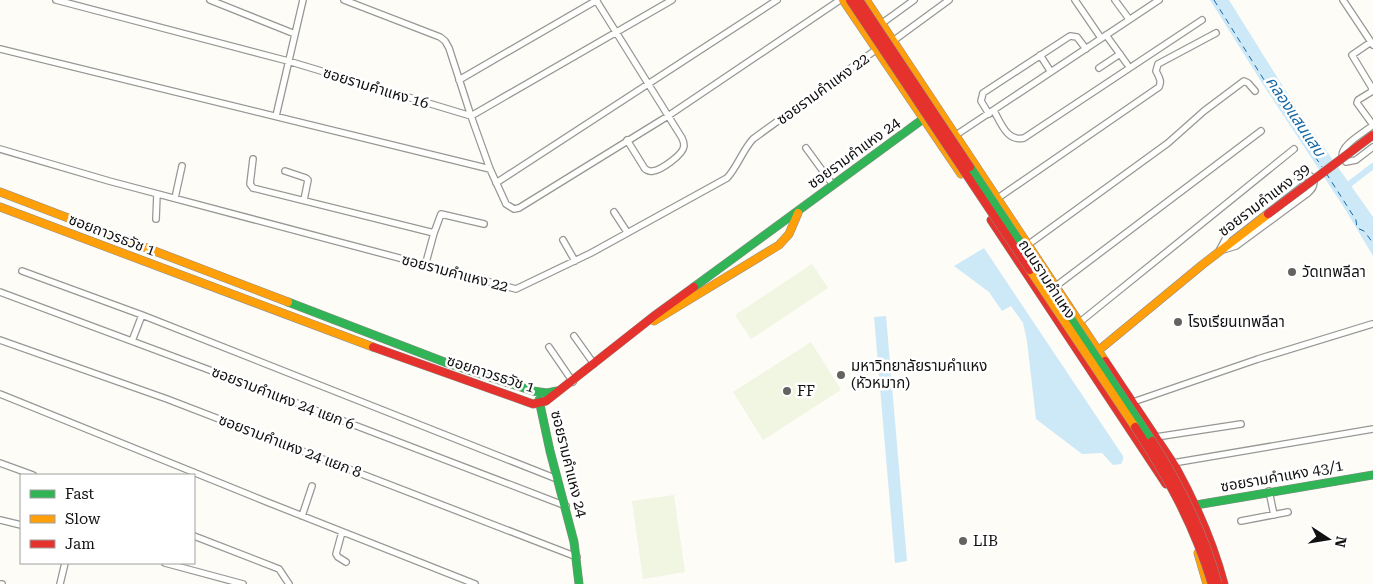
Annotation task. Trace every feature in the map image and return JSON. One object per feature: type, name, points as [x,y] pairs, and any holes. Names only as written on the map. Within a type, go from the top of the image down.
[{"type":"main road","name":"ถนนรามคำแหง","points":[[843,0],[1172,493],[1188,527],[1207,584]]},
{"type":"main road","name":"ถนนรามคำแหง","points":[[850,0],[1161,467],[1195,533],[1212,584]]},
{"type":"main road","name":"ถนนรามคำแหง","points":[[864,1],[882,24],[1029,244],[1174,465],[1196,505],[1211,541],[1224,584]]},
{"type":"main road","name":"ถนนรามคำแหง","points":[[864,1],[1166,462],[1192,509],[1218,584]]},
{"type":"main road","points":[[852,13],[864,1]]},
{"type":"main road","name":"ซอยรามคำแหง 24","points":[[579,584],[577,557],[566,506],[557,479],[541,415],[540,403],[546,401],[572,382],[631,334],[923,119],[935,104]]},
{"type":"main road","name":"ซอยรามคำแหง 39","points":[[1084,361],[1220,251],[1373,135]]},
{"type":"main road","name":"ซอยถาวรธวัช 1","points":[[0,192],[447,363],[533,391],[539,398],[540,403],[524,402],[443,374],[0,207]]},
{"type":"main road","name":"ซอยรามคำแหง 24","points":[[631,334],[784,240],[802,208]]},
{"type":"main road","points":[[725,264],[744,255],[770,237],[773,238],[774,244],[765,252]]},
{"type":"main road","points":[[186,277],[190,265]]},
{"type":"main road","points":[[443,374],[449,372],[450,366],[447,363]]},
{"type":"main road","points":[[533,391],[547,393],[561,390]]},
{"type":"main road","points":[[524,402],[536,409],[541,415],[561,390]]},
{"type":"main road","points":[[1161,476],[1174,465]]},
{"type":"main road","name":"ซอยรามคำแหง 43/1","points":[[1196,505],[1269,491],[1373,475]]},
{"type":"street","name":"ซอยรามคำแหง 16","points":[[56,0],[288,61],[471,116]]},
{"type":"street","points":[[210,0],[295,34]]},
{"type":"street","points":[[276,116],[303,0]]},
{"type":"street","points":[[344,0],[440,37],[445,41],[490,169],[506,204],[510,208],[519,208],[668,116],[840,0]]},
{"type":"street","points":[[460,80],[596,0],[682,138],[684,145],[682,152],[676,158],[655,171],[645,170],[627,140]]},
{"type":"street","points":[[471,116],[672,0]]},
{"type":"street","points":[[496,183],[777,0]]},
{"type":"street","points":[[882,24],[914,0]]},
{"type":"street","points":[[893,41],[949,0]]},
{"type":"street","points":[[1075,0],[1120,54],[1126,64]]},
{"type":"street","points":[[1115,0],[1129,19]]},
{"type":"street","points":[[956,135],[1158,0]]},
{"type":"street","points":[[1343,0],[1372,43],[1352,55],[1372,88],[1371,92],[1358,100],[1357,103],[1373,125],[1347,146],[1342,152],[1342,158],[1346,162],[1352,162],[1373,147]]},
{"type":"street","points":[[1086,49],[1077,37],[1070,36],[983,93],[981,101],[1009,136],[1014,139],[1024,138],[1202,20]]},
{"type":"street","points":[[998,198],[1159,87],[1161,84],[1156,71],[1158,64],[1216,33]]},
{"type":"street","points":[[0,50],[490,169]]},
{"type":"street","name":"ซอยรามคำแหง 22","points":[[0,149],[157,194],[516,289],[575,261],[727,178],[753,139],[877,50]]},
{"type":"street","points":[[1099,68],[1120,54]]},
{"type":"street","points":[[1040,55],[1051,72]]},
{"type":"street","points":[[1029,244],[1168,143],[1204,111],[1244,81],[1255,91]]},
{"type":"street","points":[[1056,286],[1261,131]]},
{"type":"street","points":[[806,148],[833,185]]},
{"type":"street","points":[[1080,322],[1294,149]]},
{"type":"street","points":[[254,159],[250,184],[253,188],[434,233]]},
{"type":"street","points":[[175,198],[182,166]]},
{"type":"street","points":[[285,171],[308,180],[304,200]]},
{"type":"street","name":"ซอยรามคำแหง 39","points":[[1307,174],[1311,176],[1314,187],[1308,193],[1236,246],[1220,251],[1227,236],[1307,174]]},
{"type":"street","points":[[156,219],[157,194]]},
{"type":"street","points":[[614,212],[627,232]]},
{"type":"street","points":[[425,266],[441,214],[484,224]]},
{"type":"street","points":[[563,240],[575,261]]},
{"type":"street","points":[[22,270],[142,315],[557,479]]},
{"type":"street","name":"ซอยรามคำแหง 24 แยก 6","points":[[0,292],[566,506]]},
{"type":"street","points":[[132,341],[142,315]]},
{"type":"street","points":[[1133,402],[1258,359],[1372,324]]},
{"type":"street","points":[[574,336],[594,364]]},
{"type":"street","name":"ซอยรามคำแหง 24 แยก 8","points":[[0,340],[167,399],[577,557]]},
{"type":"street","points":[[549,347],[572,382]]},
{"type":"street","points":[[0,394],[475,584]]},
{"type":"street","points":[[1156,437],[1241,424]]},
{"type":"street","points":[[1174,465],[1373,429]]},
{"type":"street","points":[[0,463],[30,474]]},
{"type":"street","points":[[302,516],[312,486]]},
{"type":"street","points":[[1269,491],[1274,515]]},
{"type":"street","points":[[1241,520],[1288,512]]},
{"type":"street","points":[[0,520],[20,525]]},
{"type":"street","points":[[342,532],[336,554],[346,562]]},
{"type":"street","points":[[195,536],[279,568],[289,584]]},
{"type":"street","points":[[60,584],[65,564]]},
{"type":"street","points":[[169,564],[242,584]]},
{"type":"green space","points":[[812,264],[828,288],[751,339],[735,315]]},
{"type":"green space","name":"FF","points":[[811,342],[841,390],[763,440],[733,392]]},
{"type":"green space","points":[[674,495],[685,572],[643,579],[632,501]]},
{"type":"water","name":"คลองแสนแสบ","points":[[1210,0],[1229,0],[1297,109],[1373,217],[1373,256],[1345,209]]},
{"type":"water","points":[[984,248],[1123,456],[1121,464],[1113,465],[1102,453],[1082,454],[1036,419],[1027,341],[1023,323],[1011,306],[1002,311],[989,292],[954,266]]},
{"type":"water","points":[[886,316],[907,561],[895,563],[874,317]]},
{"type":"waterway","points":[[1343,189],[1373,166]]},
{"type":"ferry route","points":[[1214,0],[1271,91],[1322,167]]},
{"type":"ferry route","points":[[1326,173],[1356,220],[1357,228],[1364,231],[1373,243]]},
{"type":"traffic: fast","points":[[694,287],[923,119]]},
{"type":"traffic: fast","points":[[970,167],[1152,441]]},
{"type":"traffic: fast","points":[[288,302],[447,363],[533,391],[547,393],[557,391]]},
{"type":"traffic: fast","points":[[539,400],[550,451],[574,542],[579,584]]},
{"type":"traffic: fast","points":[[1196,505],[1373,475]]},
{"type":"traffic: slow","points":[[843,0],[961,174]]},
{"type":"traffic: slow","points":[[866,0],[1105,361]]},
{"type":"traffic: slow","points":[[0,192],[288,302]]},
{"type":"traffic: slow","points":[[0,207],[373,347]]},
{"type":"traffic: slow","points":[[654,321],[779,245],[789,234],[798,213]]},
{"type":"traffic: slow","points":[[1099,350],[1202,265],[1268,214]]},
{"type":"traffic: slow","points":[[1030,270],[1135,427]]},
{"type":"traffic: slow","points":[[1198,553],[1207,584]]},
{"type":"traffic: jam","points":[[850,0],[1030,270]]},
{"type":"traffic: jam","points":[[859,0],[970,167]]},
{"type":"traffic: jam","points":[[1268,214],[1373,135]]},
{"type":"traffic: jam","points":[[991,220],[1166,484]]},
{"type":"traffic: jam","points":[[373,347],[533,404],[546,401],[694,287]]},
{"type":"traffic: jam","points":[[1105,361],[1183,480],[1209,538],[1224,584]]},
{"type":"traffic: jam","points":[[1135,427],[1179,502],[1197,542],[1212,584]]},
{"type":"traffic: jam","points":[[1152,441],[1173,475],[1191,510],[1206,546],[1218,584]]},
{"type":"place","name":"วัดเทพลีลา","points":[[1292,272]]},
{"type":"place","name":"โรงเรียนเทพลีลา","points":[[1178,322]]},
{"type":"place","name":"มหาวิทยาลัยรามคำแหง (หัวหมาก)","points":[[841,375]]},
{"type":"place","name":"FF","points":[[787,391]]},
{"type":"place","name":"LIB","points":[[963,541]]}]
